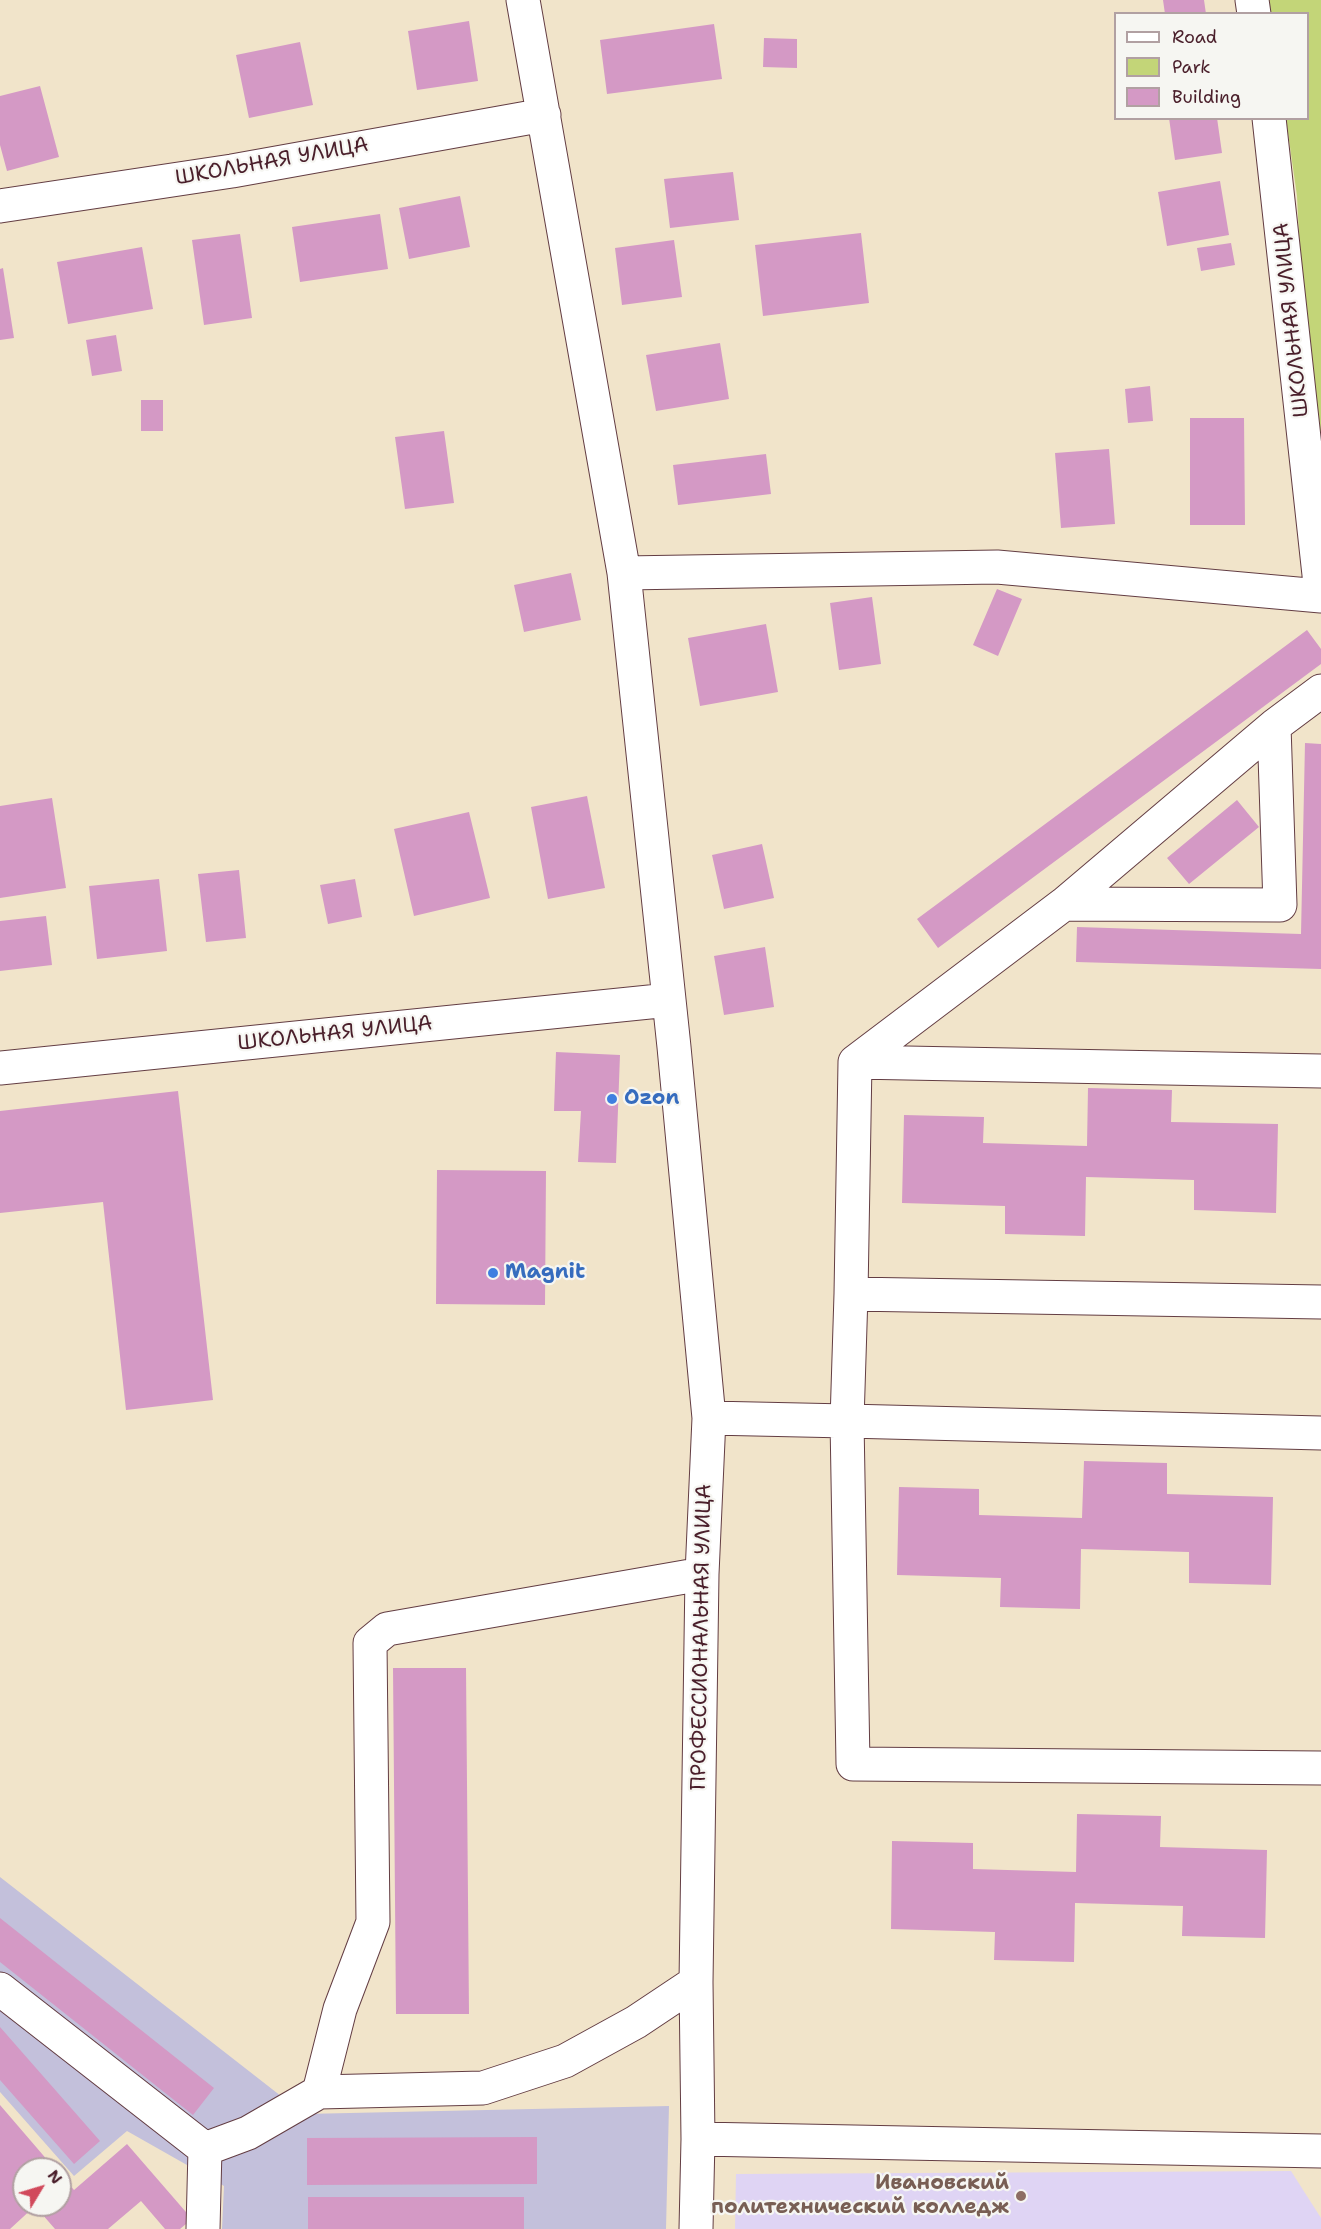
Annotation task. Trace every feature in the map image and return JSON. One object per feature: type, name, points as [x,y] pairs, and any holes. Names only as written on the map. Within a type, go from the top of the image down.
[{"type":"street","points":[[522,0],[623,569],[997,567],[1321,594]]},
{"type":"street","name":"ШКОЛЬНАЯ УЛИЦА","points":[[0,206],[232,171],[544,115]]},
{"type":"street","name":"ШКОЛЬНАЯ УЛИЦА","points":[[1269,120],[1321,594]]},
{"type":"street","name":"ПРОФЕССИОНАЛЬНАЯ УЛИЦА","points":[[623,569],[674,1047],[709,1418],[702,1574],[696,1982],[698,2139],[696,2229]]},
{"type":"street","points":[[855,1062],[1064,904],[1274,726],[1321,691]]},
{"type":"street","points":[[1064,904],[1280,905],[1274,726]]},
{"type":"street","name":"ШКОЛЬНАЯ УЛИЦА","points":[[0,1068],[669,1000]]},
{"type":"street","points":[[855,1062],[1321,1071]]},
{"type":"street","points":[[855,1062],[847,1421],[853,1764],[1321,1768]]},
{"type":"street","points":[[851,1294],[1321,1302]]},
{"type":"street","points":[[709,1418],[1321,1433]]},
{"type":"street","points":[[319,2092],[340,2009],[373,1922],[370,1643],[387,1629],[702,1574]]},
{"type":"street","points":[[205,2149],[248,2133],[319,2092],[483,2088],[565,2061],[636,2022],[696,1982]]},
{"type":"street","points":[[0,1989],[205,2149]]},
{"type":"street","points":[[698,2139],[1321,2151]]},
{"type":"street","points":[[203,2229],[205,2149]]},
{"type":"shaded area","points":[[0,1877],[304,2114],[669,2106],[666,2229],[222,2229],[224,2186],[127,2131],[74,2176],[72,2157],[57,2157],[0,2092]]},
{"type":"shaded area","name":"Ивановский политехнический колледж","points":[[1291,2171],[1321,2218],[1321,2229],[735,2229],[736,2174]]},
{"type":"green space","points":[[1269,0],[1321,0],[1321,546],[1314,534],[1297,196],[1286,120],[1309,120],[1309,12],[1271,12]]},
{"type":"building","points":[[1163,0],[1204,0],[1206,12],[1165,12]]},
{"type":"building","points":[[469,21],[478,81],[417,90],[408,31]]},
{"type":"building","points":[[714,24],[722,79],[607,94],[600,40]]},
{"type":"building","points":[[764,38],[797,39],[797,68],[763,67]]},
{"type":"building","points":[[300,42],[313,105],[249,118],[236,55]]},
{"type":"building","points":[[40,86],[59,157],[7,171],[0,145],[0,96]]},
{"type":"building","points":[[1169,120],[1217,120],[1222,153],[1175,160]]},
{"type":"building","points":[[733,172],[739,220],[670,228],[664,179]]},
{"type":"building","points":[[1220,181],[1229,235],[1167,246],[1158,192]]},
{"type":"building","points":[[460,196],[470,247],[409,259],[399,208]]},
{"type":"building","points":[[380,214],[388,269],[300,282],[292,227]]},
{"type":"building","points":[[861,233],[869,303],[763,316],[755,245]]},
{"type":"building","points":[[240,234],[252,318],[204,325],[192,240]]},
{"type":"building","points":[[674,240],[682,297],[622,305],[615,248]]},
{"type":"building","points":[[1231,243],[1235,265],[1201,271],[1197,248]]},
{"type":"building","points":[[142,247],[153,309],[68,324],[57,262]]},
{"type":"building","points":[[3,268],[14,338],[0,340],[0,269]]},
{"type":"building","points":[[116,335],[122,371],[92,376],[86,340]]},
{"type":"building","points":[[720,343],[729,399],[656,411],[646,355]]},
{"type":"building","points":[[1150,386],[1153,421],[1128,423],[1125,389]]},
{"type":"building","points":[[141,400],[163,400],[163,431],[141,431]]},
{"type":"building","points":[[1190,418],[1244,418],[1245,525],[1190,525]]},
{"type":"building","points":[[444,431],[454,503],[405,509],[395,437]]},
{"type":"building","points":[[1109,449],[1115,524],[1061,528],[1055,453]]},
{"type":"building","points":[[766,454],[771,494],[678,505],[673,465]]},
{"type":"building","points":[[571,573],[581,620],[524,632],[514,585]]},
{"type":"building","points":[[997,589],[1022,599],[998,656],[973,645]]},
{"type":"building","points":[[872,597],[881,664],[839,670],[830,603]]},
{"type":"building","points":[[766,624],[778,692],[700,706],[688,638]]},
{"type":"building","points":[[1307,630],[1321,649],[1321,664],[938,948],[917,919]]},
{"type":"building","points":[[1305,743],[1321,744],[1321,969],[1076,962],[1077,927],[1301,934]]},
{"type":"building","points":[[587,796],[605,888],[548,899],[531,807]]},
{"type":"building","points":[[52,798],[66,888],[0,898],[0,806]]},
{"type":"building","points":[[1237,800],[1259,827],[1189,884],[1167,858]]},
{"type":"building","points":[[469,812],[490,898],[414,916],[394,829]]},
{"type":"building","points":[[762,844],[774,898],[724,909],[712,855]]},
{"type":"building","points":[[239,870],[246,938],[206,942],[198,874]]},
{"type":"building","points":[[159,879],[167,951],[97,959],[89,886]]},
{"type":"building","points":[[355,879],[362,917],[328,924],[320,885]]},
{"type":"building","points":[[46,916],[52,965],[0,971],[0,921]]},
{"type":"building","points":[[765,947],[774,1007],[724,1015],[714,956]]},
{"type":"building","points":[[556,1052],[620,1055],[616,1163],[578,1162],[581,1111],[554,1111]]},
{"type":"building","points":[[1088,1088],[1172,1090],[1171,1122],[1278,1124],[1276,1213],[1194,1210],[1194,1180],[1086,1177],[1085,1236],[1005,1234],[1005,1206],[902,1203],[904,1115],[984,1117],[983,1143],[1087,1146]]},
{"type":"building","points":[[178,1091],[213,1400],[126,1410],[103,1202],[0,1213],[0,1111]]},
{"type":"building","points":[[437,1170],[546,1171],[545,1305],[436,1304]]},
{"type":"building","points":[[1084,1461],[1167,1463],[1167,1494],[1273,1497],[1271,1585],[1189,1583],[1189,1552],[1081,1549],[1080,1609],[1000,1607],[1001,1578],[897,1575],[899,1487],[979,1489],[979,1515],[1082,1518]]},
{"type":"building","points":[[393,1668],[466,1668],[469,2014],[396,2014]]},
{"type":"building","points":[[1077,1814],[1161,1816],[1160,1847],[1267,1850],[1265,1938],[1182,1936],[1183,1906],[1075,1903],[1074,1962],[994,1960],[995,1932],[891,1929],[892,1841],[973,1843],[973,1869],[1076,1872]]},
{"type":"building","points":[[0,1918],[214,2088],[193,2115],[0,1962]]},
{"type":"building","points":[[0,2027],[100,2141],[74,2164],[72,2157],[68,2157],[0,2080]]},
{"type":"building","points":[[0,2105],[45,2157],[12,2157],[12,2217],[23,2217],[10,2229],[0,2229]]},
{"type":"building","points":[[537,2137],[537,2184],[307,2185],[307,2138]]},
{"type":"building","points":[[127,2144],[192,2219],[180,2229],[165,2229],[141,2201],[108,2229],[55,2229],[45,2217],[72,2217],[72,2188],[74,2190]]},
{"type":"building","points":[[308,2197],[524,2197],[524,2229],[308,2229]]},
{"type":"place","name":"Ozon","points":[[612,1099]]},
{"type":"place","name":"Magnit","points":[[493,1273]]},
{"type":"place","name":"Ивановский политехнический колледж","points":[[1021,2196]]}]
